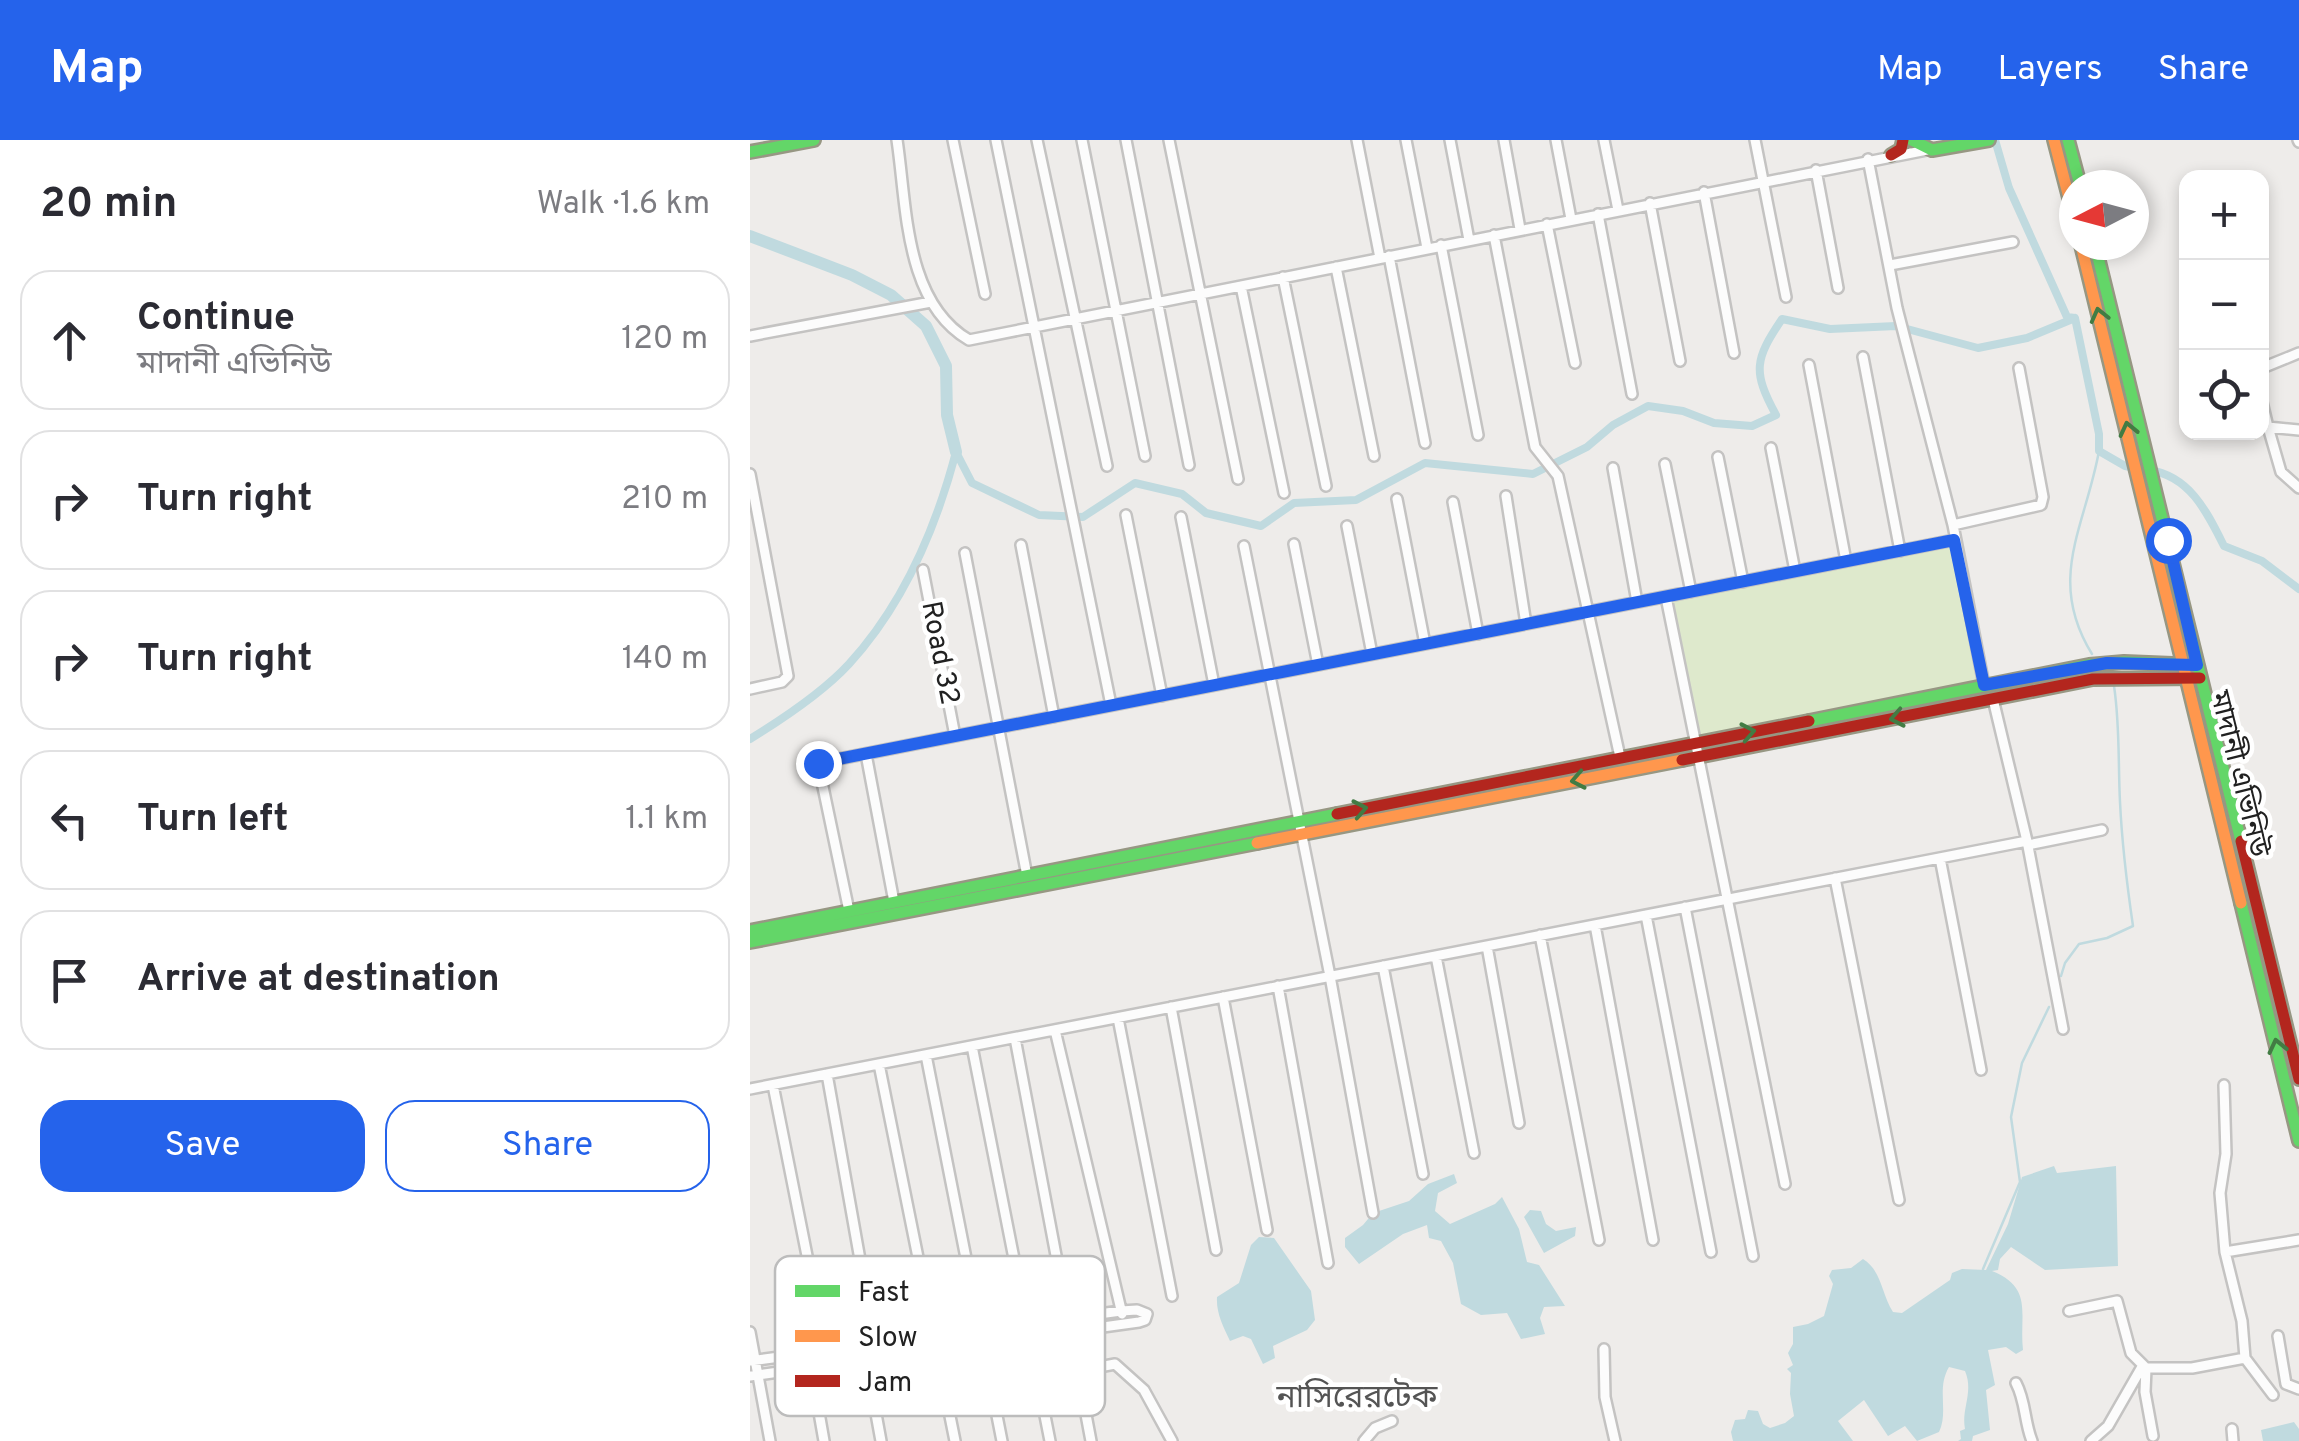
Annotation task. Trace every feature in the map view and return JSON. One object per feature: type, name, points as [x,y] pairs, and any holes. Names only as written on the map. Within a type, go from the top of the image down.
[{"type":"street","points":[[750,152],[768,144],[812,140]]},
{"type":"street","points":[[897,140],[916,268],[926,304],[969,340],[1868,159],[1989,140]]},
{"type":"street","points":[[953,140],[986,294]]},
{"type":"street","points":[[996,140],[1111,706]]},
{"type":"street","points":[[1036,140],[1107,466]]},
{"type":"street","points":[[1082,140],[1145,456]]},
{"type":"street","points":[[1126,140],[1190,465]]},
{"type":"street","points":[[1169,140],[1238,479]]},
{"type":"street","points":[[1358,140],[1426,443]]},
{"type":"street","points":[[1406,140],[1427,248]]},
{"type":"street","points":[[1450,140],[1469,240]]},
{"type":"street","points":[[1504,140],[1520,230]]},
{"type":"street","points":[[1556,140],[1571,219]]},
{"type":"street","points":[[1604,140],[1618,210]]},
{"type":"street","points":[[1755,140],[1786,297]]},
{"type":"street","points":[[1891,155],[1901,149],[1904,140]]},
{"type":"street","points":[[1912,140],[1926,150]]},
{"type":"street","points":[[2054,140],[2062,170]]},
{"type":"street","points":[[2068,140],[2076,170]]},
{"type":"street","points":[[1868,159],[1898,312],[1953,525],[1984,685],[1993,699],[2027,843],[2063,1029]]},
{"type":"street","points":[[1816,170],[1838,288]]},
{"type":"street","points":[[1704,192],[1734,352]]},
{"type":"street","points":[[1650,203],[1680,361]]},
{"type":"street","points":[[1598,214],[1632,394]]},
{"type":"street","points":[[1547,224],[1575,363]]},
{"type":"street","points":[[1494,235],[1535,447],[1558,476],[1620,757]]},
{"type":"street","points":[[1890,265],[2014,242]]},
{"type":"street","points":[[1441,246],[1478,435]]},
{"type":"street","points":[[2085,260],[2117,384],[2144,468]]},
{"type":"street","points":[[2100,260],[2130,378],[2144,468]]},
{"type":"street","points":[[1336,267],[1374,456]]},
{"type":"street","points":[[1282,277],[1326,486]]},
{"type":"street","points":[[1241,286],[1284,493]]},
{"type":"street","points":[[750,336],[926,304]]},
{"type":"street","points":[[2269,365],[2299,353]]},
{"type":"street","points":[[1862,356],[1900,551]]},
{"type":"street","points":[[1809,364],[1846,562]]},
{"type":"street","points":[[1953,525],[2040,505],[2043,496],[2019,368]]},
{"type":"street","points":[[2269,426],[2299,430]]},
{"type":"street","points":[[2269,430],[2281,472],[2299,488]]},
{"type":"street","points":[[1771,448],[1795,571]]},
{"type":"street","points":[[1718,457],[1743,582]]},
{"type":"street","points":[[1666,464],[1691,592]]},
{"type":"street","points":[[1613,468],[1637,602]]},
{"type":"street","name":"মাদানী এভিনিউ","points":[[2144,468],[2238,855],[2299,1079]]},
{"type":"street","points":[[750,474],[788,676],[782,682],[750,689]]},
{"type":"street","points":[[1506,496],[1526,624]]},
{"type":"street","points":[[1397,499],[1425,644]]},
{"type":"street","points":[[1452,502],[1478,634]]},
{"type":"street","points":[[1126,514],[1162,696]]},
{"type":"street","points":[[1181,517],[1214,686]]},
{"type":"street","points":[[1347,526],[1372,654]]},
{"type":"street","points":[[848,911],[818,763],[1954,540]]},
{"type":"street","points":[[1021,544],[1054,717]]},
{"type":"street","points":[[1294,544],[1318,665]]},
{"type":"street","points":[[1244,546],[1373,1213]]},
{"type":"street","points":[[966,553],[1027,876]]},
{"type":"street","name":"Road 32","points":[[924,570],[955,736]]},
{"type":"street","points":[[1666,597],[1785,1184]]},
{"type":"street","points":[[750,942],[1620,757],[1984,685],[2107,663],[2192,671]]},
{"type":"street","points":[[750,931],[1027,876],[1696,757],[2104,678],[2192,671]]},
{"type":"street","points":[[866,754],[894,902]]},
{"type":"street","points":[[750,1090],[1595,924],[2102,830]]},
{"type":"street","name":"মাদানী এভিনিউ","points":[[2238,855],[2299,1141]]},
{"type":"street","points":[[1940,858],[1981,1070]]},
{"type":"street","points":[[1835,878],[1899,1200]]},
{"type":"street","points":[[1685,907],[1753,1256]]},
{"type":"street","points":[[1646,915],[1710,1252]]},
{"type":"street","points":[[1595,924],[1653,1240]]},
{"type":"street","points":[[1540,935],[1600,1240]]},
{"type":"street","points":[[1487,946],[1520,1123]]},
{"type":"street","points":[[1436,956],[1474,1154]]},
{"type":"street","points":[[1384,966],[1423,1174]]},
{"type":"street","points":[[1278,986],[1328,1263]]},
{"type":"street","points":[[1222,997],[1267,1230]]},
{"type":"street","points":[[1171,1007],[1216,1250]]},
{"type":"street","points":[[1118,1018],[1172,1296]]},
{"type":"street","points":[[1055,1030],[1122,1316]]},
{"type":"street","points":[[1015,1038],[1057,1256]]},
{"type":"street","points":[[972,1046],[1014,1256]]},
{"type":"street","points":[[926,1055],[967,1256]]},
{"type":"street","points":[[879,1064],[919,1256]]},
{"type":"street","points":[[826,1074],[858,1256]]},
{"type":"street","points":[[772,1085],[807,1256]]},
{"type":"street","points":[[2224,1085],[2226,1154],[2220,1193],[2225,1252],[2242,1321],[2245,1358],[2273,1395]]},
{"type":"street","points":[[2225,1252],[2299,1240]]},
{"type":"street","points":[[2070,1311],[2118,1301],[2131,1353],[2145,1367],[2192,1368],[2245,1358]]},
{"type":"street","points":[[1105,1317],[1122,1316]]},
{"type":"street","points":[[1105,1320],[1122,1316]]},
{"type":"street","points":[[750,1332],[754,1375],[770,1441]]},
{"type":"street","points":[[2278,1336],[2286,1384],[2299,1390]]},
{"type":"street","points":[[1604,1348],[1606,1397],[1615,1441]]},
{"type":"street","points":[[1105,1366],[1114,1364],[1136,1380],[1172,1441]]},
{"type":"street","points":[[2145,1367],[2145,1392],[2154,1436]]},
{"type":"street","points":[[2091,1441],[2108,1426],[2145,1367]]},
{"type":"street","points":[[2016,1382],[2025,1400],[2026,1429],[2032,1441]]},
{"type":"street","points":[[820,1416],[824,1441]]},
{"type":"street","points":[[876,1416],[881,1441]]},
{"type":"street","points":[[950,1416],[955,1441]]},
{"type":"street","points":[[998,1416],[1002,1441]]},
{"type":"street","points":[[1045,1416],[1050,1441]]},
{"type":"street","points":[[1086,1416],[1091,1441]]},
{"type":"street","points":[[1364,1441],[1375,1428],[1392,1420]]},
{"type":"green space","points":[[1954,540],[1984,685],[1695,742],[1666,597]]},
{"type":"water","points":[[2054,1166],[2057,1173],[2116,1166],[2118,1266],[2045,1270],[2011,1247],[2000,1259],[1998,1270],[1992,1271],[2014,1285],[2019,1294],[2023,1350],[2016,1354],[2006,1347],[1988,1350],[1995,1385],[1986,1390],[1990,1430],[1973,1436],[1972,1441],[1958,1441],[1960,1431],[1965,1429],[1967,1379],[1965,1371],[1949,1367],[1943,1383],[1939,1432],[1917,1441],[1905,1426],[1888,1436],[1864,1400],[1838,1421],[1853,1441],[1733,1441],[1735,1420],[1745,1419],[1748,1410],[1758,1411],[1763,1424],[1770,1428],[1794,1416],[1791,1373],[1787,1369],[1793,1365],[1788,1353],[1793,1344],[1793,1327],[1824,1316],[1833,1284],[1829,1276],[1832,1270],[1851,1268],[1863,1259],[1878,1276],[1893,1312],[1902,1313],[1950,1280],[1952,1273],[1962,1269],[1986,1270],[2008,1224],[2022,1177]]},
{"type":"water","points":[[1454,1174],[1457,1183],[1438,1193],[1435,1211],[1450,1224],[1502,1197],[1519,1229],[1527,1262],[1539,1265],[1565,1306],[1544,1307],[1540,1318],[1545,1334],[1521,1339],[1507,1313],[1481,1315],[1461,1304],[1453,1263],[1441,1241],[1429,1238],[1427,1225],[1403,1234],[1359,1264],[1345,1247],[1345,1238],[1373,1213],[1409,1201],[1428,1184]]},
{"type":"water","points":[[1530,1210],[1541,1211],[1546,1224],[1556,1231],[1576,1227],[1575,1236],[1544,1253],[1524,1217]]},
{"type":"water","points":[[1259,1237],[1274,1238],[1311,1291],[1315,1320],[1307,1330],[1273,1346],[1275,1358],[1263,1364],[1251,1339],[1243,1336],[1230,1341],[1217,1303],[1217,1297],[1239,1283],[1251,1245]]},
{"type":"water","points":[[2294,1422],[2299,1429],[2299,1441],[2263,1441],[2261,1430]]},
{"type":"waterway","points":[[1995,140],[2009,188],[2067,317],[2075,318],[2099,434],[2099,451],[2135,468]]},
{"type":"waterway","points":[[750,236],[852,275],[891,295],[926,326],[946,366],[947,415],[956,452]]},
{"type":"waterway","points":[[750,739],[828,684],[886,617],[928,537],[956,452],[972,483],[1039,515],[1083,517],[1135,483],[1182,494],[1206,513],[1261,526],[1294,503],[1356,500],[1425,463],[1533,474],[1587,447],[1613,425],[1648,406],[1683,411],[1714,423],[1752,426],[1776,415],[1763,387],[1760,366],[1766,345],[1782,319],[1830,329],[1896,326],[1978,348],[2027,338],[2075,318]]},
{"type":"waterway","points":[[2092,654],[2079,627],[2070,577],[2099,451]]},
{"type":"waterway","points":[[2149,470],[2176,480],[2196,498],[2224,546],[2262,561],[2299,589]]},
{"type":"waterway","points":[[2061,976],[2079,944],[2107,938],[2133,926],[2122,833],[2114,686]]},
{"type":"waterway","points":[[1983,1269],[2020,1182],[2011,1117],[2022,1063],[2049,1007]]},
{"type":"traffic: fast","points":[[750,152],[814,140]]},
{"type":"traffic: fast","points":[[1912,140],[1932,150],[1989,140]]},
{"type":"traffic: fast","points":[[2068,140],[2076,170]]},
{"type":"traffic: fast","points":[[2099,260],[2241,841]]},
{"type":"traffic: fast","points":[[1809,721],[2089,665],[2197,665]]},
{"type":"traffic: fast","points":[[750,931],[1337,814]]},
{"type":"traffic: fast","points":[[750,942],[1257,843]]},
{"type":"traffic: fast","points":[[2241,903],[2299,1141]]},
{"type":"traffic: slow","points":[[2054,140],[2062,170]]},
{"type":"traffic: slow","points":[[2085,260],[2241,903]]},
{"type":"traffic: slow","points":[[1257,843],[1682,760]]},
{"type":"traffic: jam","points":[[1891,155],[1901,149],[1903,140]]},
{"type":"traffic: jam","points":[[1682,760],[2093,679],[2200,678]]},
{"type":"traffic: jam","points":[[1337,814],[1809,721]]},
{"type":"traffic: jam","points":[[2241,841],[2299,1079]]},
{"type":"district","name":"নাসিরেরটেক","points":[[1357,1399]]},
{"type":"route","points":[[818,763],[1954,540],[1984,685],[2107,663],[2197,665],[2168,540]]}]
